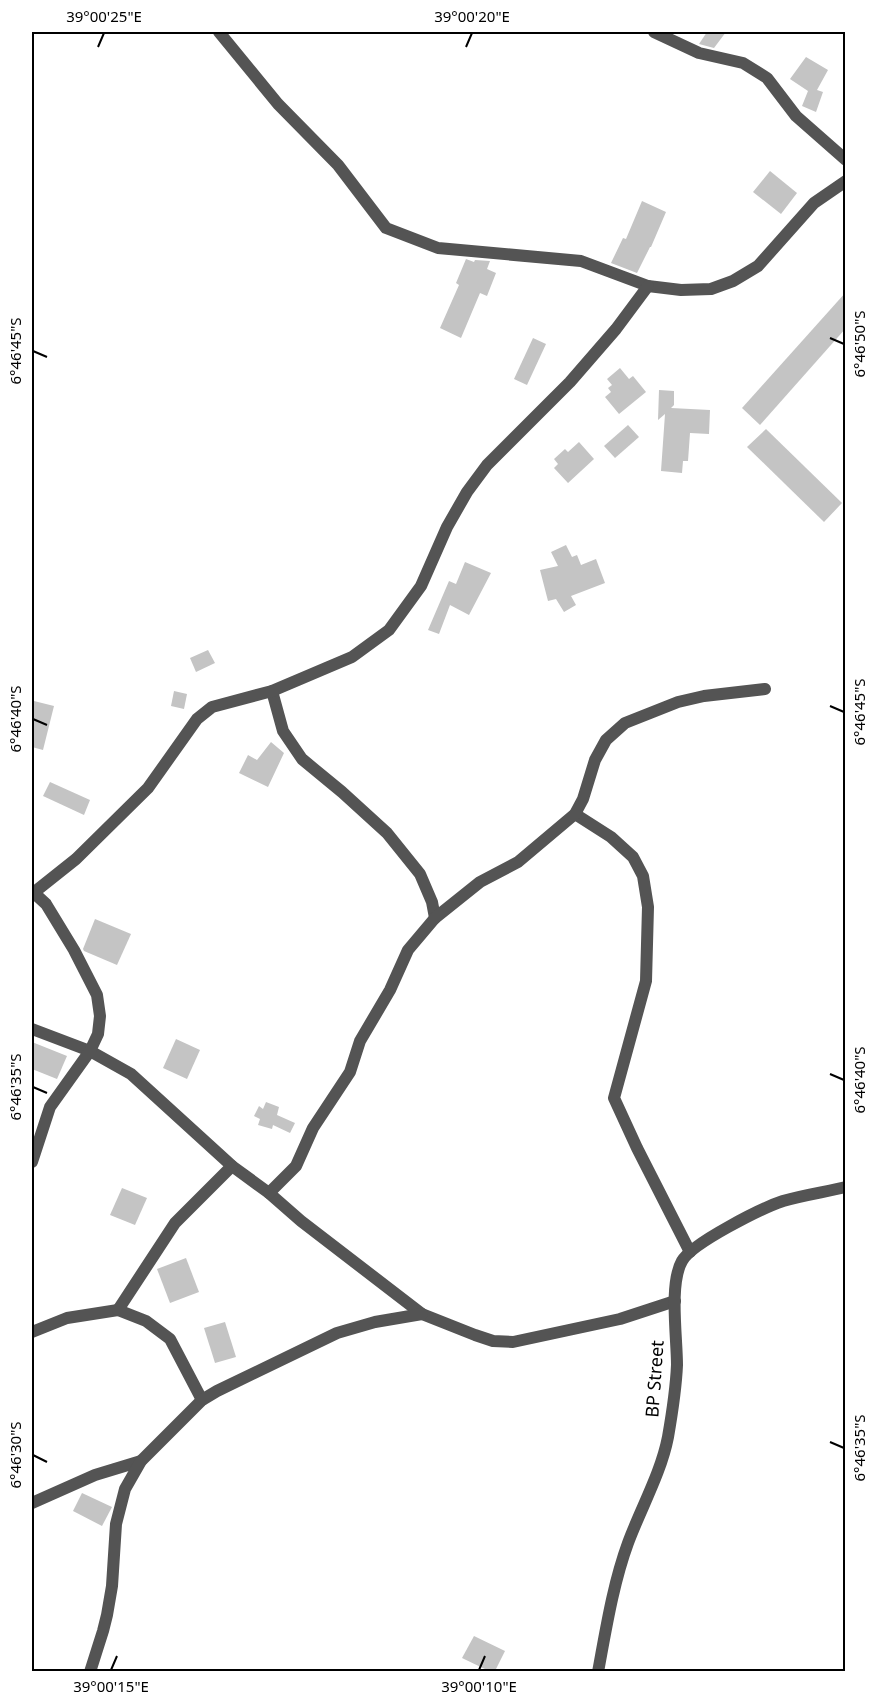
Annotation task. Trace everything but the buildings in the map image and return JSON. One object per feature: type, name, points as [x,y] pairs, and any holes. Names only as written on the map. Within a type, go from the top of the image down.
[{"type":"street","points":[[219,32],[278,104],[338,165],[386,228],[438,248],[581,261],[648,286],[681,290],[711,289],[733,281],[758,266],[814,203],[846,181]]},
{"type":"street","points":[[654,32],[699,53],[743,63],[767,78],[796,116],[846,160]]},
{"type":"street","points":[[32,1162],[50,1107],[90,1051],[98,1034],[100,1016],[97,995],[74,950],[46,904],[32,893],[76,859],[148,788],[196,719],[212,706],[272,691],[352,657],[389,630],[422,586],[447,527],[467,492],[487,465],[570,382],[616,329],[648,286]]},
{"type":"street","points":[[269,1193],[296,1166],[314,1128],[350,1072],[360,1041],[390,990],[408,950],[435,918],[480,882],[518,862],[575,814],[583,799],[595,760],[606,740],[625,723],[678,702],[704,696],[765,689]]},
{"type":"street","points":[[272,691],[283,731],[302,759],[387,833],[420,874],[432,902],[435,918]]},
{"type":"street","points":[[575,814],[611,837],[633,857],[643,876],[648,907],[646,981],[614,1098],[690,1252],[725,1229],[782,1202],[846,1187]]},
{"type":"street","points":[[32,1029],[90,1051],[130,1074],[232,1166],[422,1314],[493,1341],[513,1342],[620,1319],[675,1301]]},
{"type":"street","points":[[118,1310],[175,1223],[232,1166]]},
{"type":"street","name":"BP Street","points":[[598,1671],[610,1607],[627,1546],[656,1475],[668,1438],[677,1366],[675,1301],[678,1272],[682,1260],[690,1252]]},
{"type":"street","points":[[33,1328],[67,1317],[118,1310],[146,1321],[170,1340],[202,1400]]},
{"type":"street","points":[[90,1671],[104,1631],[112,1586],[116,1524],[125,1489],[141,1461],[202,1400],[248,1375],[337,1333],[375,1322],[422,1314]]},
{"type":"street","points":[[32,1503],[95,1475],[141,1461]]}]
